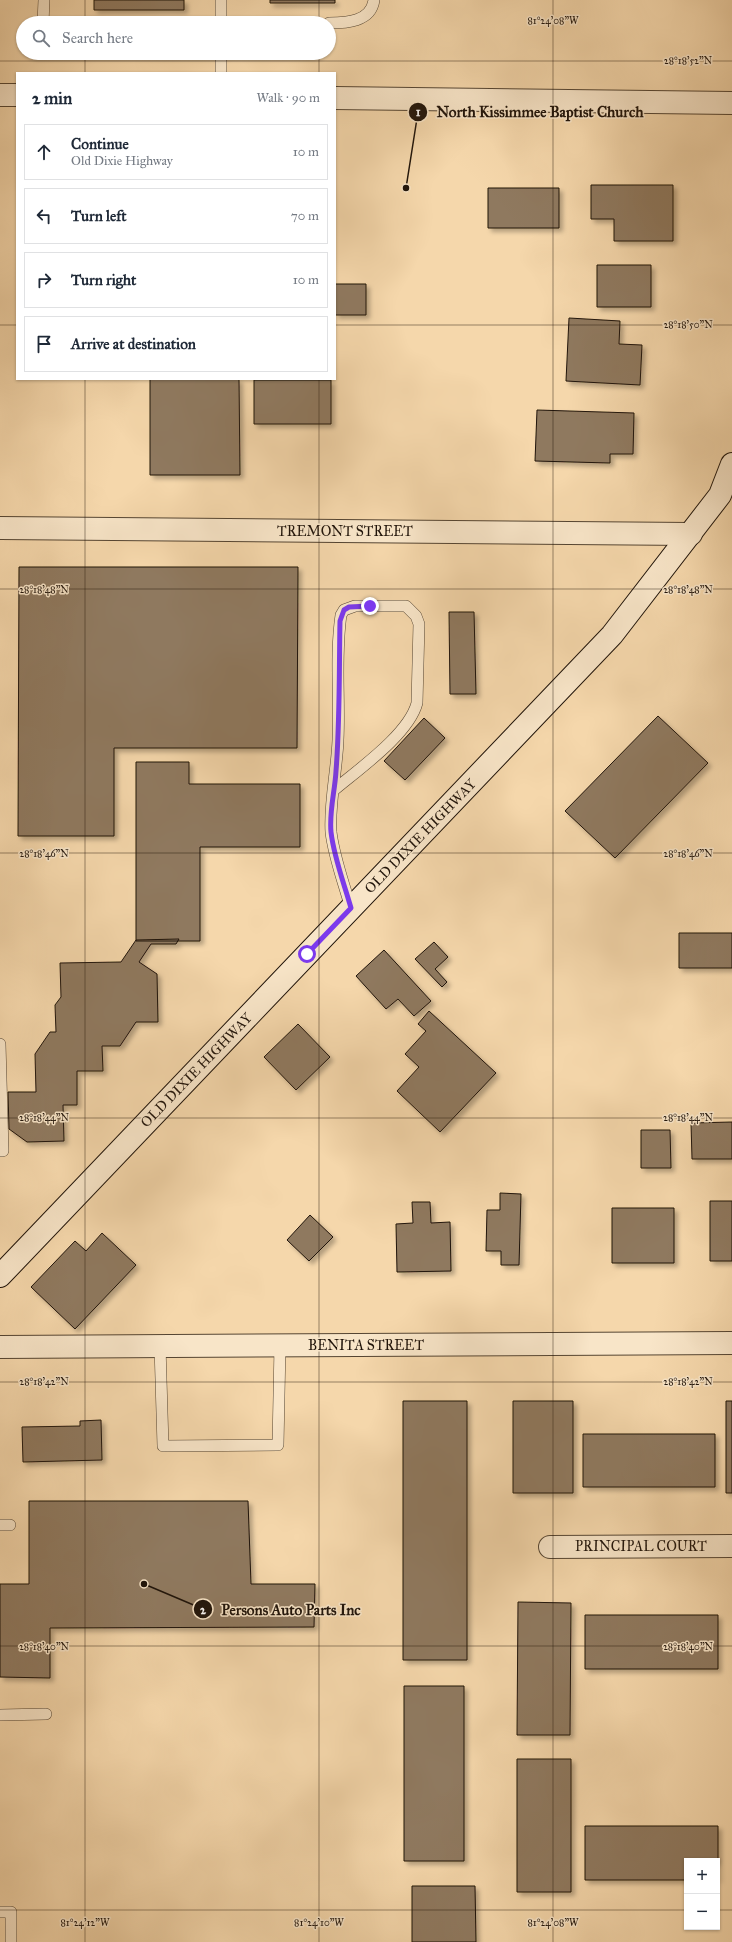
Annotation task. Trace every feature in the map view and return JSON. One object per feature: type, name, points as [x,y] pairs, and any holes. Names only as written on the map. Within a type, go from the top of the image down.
[{"type":"street","points":[[0,95],[16,95]]},
{"type":"street","points":[[336,98],[732,103]]},
{"type":"street","name":"OLD DIXIE HIGHWAY","points":[[0,1276],[612,636],[691,534],[726,496],[732,464]]},
{"type":"street","name":"TREMONT STREET","points":[[0,528],[691,534]]},
{"type":"street","name":"BENITA STREET","points":[[0,1347],[732,1343]]},
{"type":"street","name":"PRINCIPAL COURT","points":[[550,1547],[732,1546]]},
{"type":"lane","points":[[43,16],[44,0]]},
{"type":"lane","points":[[221,0],[221,16]]},
{"type":"lane","points":[[336,23],[346,23],[360,19],[370,11],[374,0]]},
{"type":"lane","points":[[221,60],[221,72]]},
{"type":"lane","points":[[334,790],[398,734],[411,719],[415,711],[417,703],[419,624],[416,616],[406,606],[355,606],[344,610],[341,615],[338,738],[334,790],[331,831],[335,853],[351,908]]},
{"type":"lane","points":[[0,1044],[3,1151],[0,1151]]},
{"type":"lane","points":[[160,1346],[162,1446],[278,1445],[280,1346]]},
{"type":"lane","points":[[0,1715],[46,1714]]},
{"type":"lane","points":[[0,1912],[10,1912],[11,1942]]},
{"type":"building","points":[[94,0],[184,0],[184,10],[94,10]]},
{"type":"building","points":[[270,0],[335,0],[335,3],[270,3]]},
{"type":"building","points":[[591,185],[673,185],[673,241],[614,241],[614,219],[591,219]]},
{"type":"building","points":[[488,188],[559,188],[559,228],[488,228]]},
{"type":"building","points":[[597,265],[651,265],[651,307],[597,307]]},
{"type":"building","points":[[336,284],[366,284],[366,315],[336,315]]},
{"type":"building","points":[[569,318],[620,321],[619,344],[642,345],[640,385],[566,381]]},
{"type":"building","points":[[150,380],[239,380],[240,475],[150,475]]},
{"type":"building","points":[[254,380],[331,380],[331,424],[254,424]]},
{"type":"building","points":[[537,410],[634,413],[633,454],[610,454],[610,463],[535,461]]},
{"type":"building","points":[[19,567],[298,567],[297,748],[114,748],[114,836],[18,836]]},
{"type":"building","points":[[449,612],[474,612],[476,694],[450,694]]},
{"type":"building","points":[[658,716],[708,763],[615,858],[565,811]]},
{"type":"building","points":[[424,718],[445,738],[405,780],[384,761]]},
{"type":"building","points":[[136,762],[189,762],[189,784],[300,784],[300,847],[200,847],[200,941],[136,941]]},
{"type":"building","points":[[679,933],[732,933],[732,968],[679,968]]},
{"type":"building","points":[[179,939],[176,944],[151,944],[139,962],[157,974],[158,1022],[136,1022],[120,1046],[102,1046],[103,1071],[77,1071],[77,1105],[63,1105],[64,1141],[27,1142],[9,1129],[8,1092],[36,1092],[35,1054],[50,1032],[56,1032],[55,1005],[61,997],[60,963],[121,962],[136,940]]},
{"type":"building","points":[[434,942],[448,957],[435,969],[447,982],[442,987],[415,959]]},
{"type":"building","points":[[384,950],[431,1001],[414,1016],[398,999],[386,1009],[356,976]]},
{"type":"building","points":[[429,1011],[496,1073],[440,1132],[397,1091],[419,1067],[405,1054],[426,1031],[418,1024]]},
{"type":"building","points":[[298,1024],[330,1057],[296,1090],[264,1057]]},
{"type":"building","points":[[732,1122],[732,1159],[692,1159],[691,1123]]},
{"type":"building","points":[[641,1130],[670,1130],[671,1168],[641,1168]]},
{"type":"building","points":[[500,1193],[521,1194],[519,1265],[501,1265],[501,1251],[486,1251],[487,1210],[500,1210]]},
{"type":"building","points":[[710,1201],[732,1201],[732,1261],[710,1261]]},
{"type":"building","points":[[412,1202],[430,1202],[431,1223],[450,1222],[451,1271],[397,1272],[396,1224],[413,1223]]},
{"type":"building","points":[[612,1208],[674,1208],[674,1263],[612,1263]]},
{"type":"building","points":[[310,1215],[333,1237],[309,1261],[287,1240]]},
{"type":"building","points":[[102,1233],[136,1265],[75,1329],[31,1287],[75,1241],[86,1251]]},
{"type":"building","points":[[403,1401],[467,1401],[467,1660],[403,1660]]},
{"type":"building","points":[[513,1401],[573,1401],[573,1493],[513,1493]]},
{"type":"building","points":[[726,1401],[732,1401],[732,1493],[726,1493]]},
{"type":"building","points":[[101,1420],[102,1460],[23,1462],[22,1427],[80,1426],[80,1421]]},
{"type":"building","points":[[583,1434],[715,1434],[715,1487],[583,1487]]},
{"type":"building","points":[[29,1501],[248,1501],[251,1584],[315,1584],[314,1627],[50,1628],[50,1678],[0,1677],[0,1584],[29,1584]]},
{"type":"building","points":[[518,1602],[571,1603],[570,1735],[517,1735]]},
{"type":"building","points":[[585,1615],[718,1615],[718,1669],[585,1669]]},
{"type":"building","points":[[404,1686],[464,1686],[464,1861],[404,1861]]},
{"type":"building","points":[[517,1759],[571,1759],[571,1892],[517,1892]]},
{"type":"building","points":[[585,1826],[718,1826],[718,1858],[684,1858],[684,1880],[585,1880]]},
{"type":"building","points":[[412,1886],[475,1886],[476,1942],[412,1942]]},
{"type":"place","name":"North Kissimmee Baptist Church","points":[[406,188]]},
{"type":"place","name":"Persons Auto Parts Inc","points":[[144,1584]]},
{"type":"route","points":[[307,954],[351,908],[335,853],[331,831],[338,738],[340,621],[344,610],[349,607],[370,606]]}]
